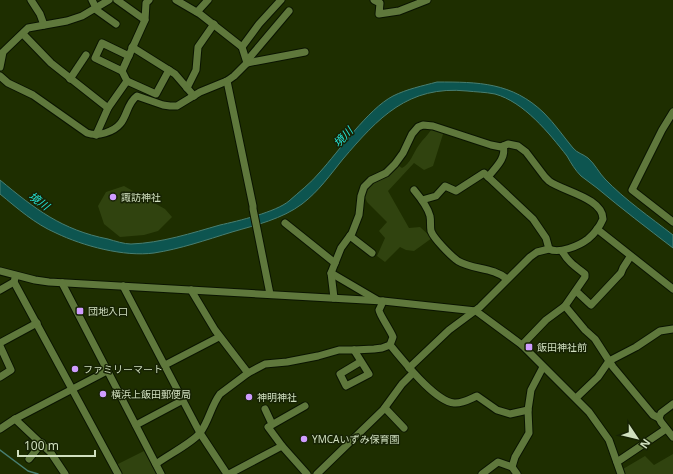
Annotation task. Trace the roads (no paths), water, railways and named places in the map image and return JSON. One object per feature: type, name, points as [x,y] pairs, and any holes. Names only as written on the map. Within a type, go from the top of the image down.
[{"type":"street","points":[[32,0],[44,25]]},
{"type":"street","points":[[92,0],[96,8],[116,24]]},
{"type":"street","points":[[0,67],[1,51],[23,34],[28,28],[67,21],[82,16],[109,0]]},
{"type":"street","points":[[117,0],[145,20]]},
{"type":"street","points":[[122,71],[145,20],[146,3],[149,0]]},
{"type":"street","points":[[176,0],[214,24],[242,47],[247,63]]},
{"type":"street","points":[[197,12],[208,0]]},
{"type":"street","points":[[242,47],[259,24],[281,0]]},
{"type":"street","points":[[374,0],[380,4],[379,14],[399,11],[426,0]]},
{"type":"street","points":[[0,76],[8,83],[33,95],[86,133],[96,135],[109,132],[117,128],[124,119],[132,101],[137,96],[170,106],[181,104],[194,96],[227,82],[247,63],[251,56],[289,11]]},
{"type":"street","points":[[187,88],[196,70],[198,47],[214,24]]},
{"type":"street","points":[[23,34],[51,63],[108,108]]},
{"type":"street","points":[[128,56],[102,43],[95,58],[122,71],[127,81],[156,94],[169,70]]},
{"type":"street","points":[[132,47],[176,74],[194,96]]},
{"type":"street","points":[[247,63],[306,52]]},
{"type":"street","points":[[70,79],[86,55]]},
{"type":"street","points":[[96,135],[108,108],[127,81]]},
{"type":"street","points":[[227,82],[270,294]]},
{"type":"street","points":[[673,112],[662,130],[632,190],[673,222]]},
{"type":"street","points":[[317,474],[385,408],[423,354],[449,330],[476,311],[536,252],[549,249],[554,252],[562,251],[587,240],[603,220],[603,216],[596,206],[584,197],[552,183],[545,177],[526,152],[518,146],[508,144],[503,146],[491,145],[441,127],[423,125],[412,134],[403,153],[395,164],[386,173],[371,180],[364,187],[361,196],[359,215],[350,236],[341,248],[331,273],[334,298]]},
{"type":"street","points":[[488,177],[503,158],[505,151],[503,146]]},
{"type":"street","points":[[422,200],[436,196],[445,186],[456,191],[484,173],[510,199],[526,211],[538,225],[546,238],[549,249]]},
{"type":"street","points":[[414,190],[422,200],[430,215],[432,234],[453,256],[460,262],[490,270],[507,279]]},
{"type":"street","points":[[285,224],[334,263]]},
{"type":"street","points":[[597,229],[630,257],[673,289]]},
{"type":"street","points":[[350,236],[372,253]]},
{"type":"street","points":[[522,345],[546,320],[565,306],[585,277],[585,274],[566,258],[562,251]]},
{"type":"street","points":[[576,291],[591,305],[621,273],[630,257]]},
{"type":"street","points":[[0,271],[15,279],[62,283],[381,301],[476,311],[522,345],[589,412],[606,434],[621,474]]},
{"type":"street","points":[[331,273],[381,301]]},
{"type":"street","points":[[0,290],[15,279]]},
{"type":"street","points":[[15,279],[118,474]]},
{"type":"street","points":[[62,283],[107,372],[162,474]]},
{"type":"street","points":[[123,286],[200,433],[228,474],[282,446]]},
{"type":"street","points":[[191,290],[219,336],[248,373]]},
{"type":"street","points":[[156,464],[196,437],[208,420],[216,399],[220,394],[259,366],[269,362],[287,362],[339,350],[382,348],[390,345],[393,337],[387,324],[380,315],[379,311],[381,301]]},
{"type":"street","points":[[565,306],[585,330],[595,339],[609,361],[653,415],[659,418],[673,437]]},
{"type":"street","points":[[0,343],[37,323]]},
{"type":"street","points":[[576,398],[598,377],[609,361],[636,347],[660,331],[673,329]]},
{"type":"street","points":[[165,365],[219,336]]},
{"type":"street","points":[[390,345],[411,370],[441,398],[448,402],[461,403],[477,396],[497,410],[510,414],[528,410]]},
{"type":"street","points":[[0,346],[12,370],[0,377]]},
{"type":"street","points":[[354,350],[360,362]]},
{"type":"street","points":[[512,467],[515,457],[529,433],[528,410],[531,390],[543,367]]},
{"type":"street","points":[[0,429],[15,419],[107,372]]},
{"type":"street","points":[[136,425],[183,400]]},
{"type":"street","points":[[659,418],[661,413],[673,404]]},
{"type":"street","points":[[305,406],[268,427],[282,446],[307,474]]},
{"type":"street","points":[[265,408],[272,424]]},
{"type":"street","points":[[385,408],[404,428]]},
{"type":"street","points":[[15,419],[51,453],[66,474]]},
{"type":"street","points":[[617,462],[666,429]]},
{"type":"street","points":[[29,458],[42,444]]},
{"type":"street","points":[[482,474],[498,462],[512,467],[517,474]]},
{"type":"water","points":[[437,82],[467,82],[494,86],[520,95],[532,103],[548,117],[575,150],[590,160],[613,187],[673,235],[673,248],[581,176],[544,128],[526,111],[506,98],[484,92],[446,91],[428,93],[411,99],[396,107],[369,130],[324,183],[302,204],[277,218],[174,249],[142,254],[117,252],[78,242],[41,225],[0,194],[0,180],[37,209],[50,217],[77,230],[92,235],[131,244],[165,240],[256,216],[283,205],[313,180],[354,131],[383,102],[404,91]]},
{"type":"waterway","points":[[0,450],[28,471],[38,474]]},
{"type":"place","name":"諏訪神社","points":[[113,197]]},
{"type":"place","name":"団地入口","points":[[80,311]]},
{"type":"place","name":"飯田神社前","points":[[529,347]]},
{"type":"place","name":"ファミリーマート","points":[[75,369]]},
{"type":"place","name":"横浜上飯田郵便局","points":[[103,394]]},
{"type":"place","name":"神明神社","points":[[249,397]]},
{"type":"place","name":"YMCAいずみ保育園","points":[[304,439]]},
{"type":"water label","name":"境川","points":[[343,137]]},
{"type":"water label","name":"境川","points":[[39,201]]}]
